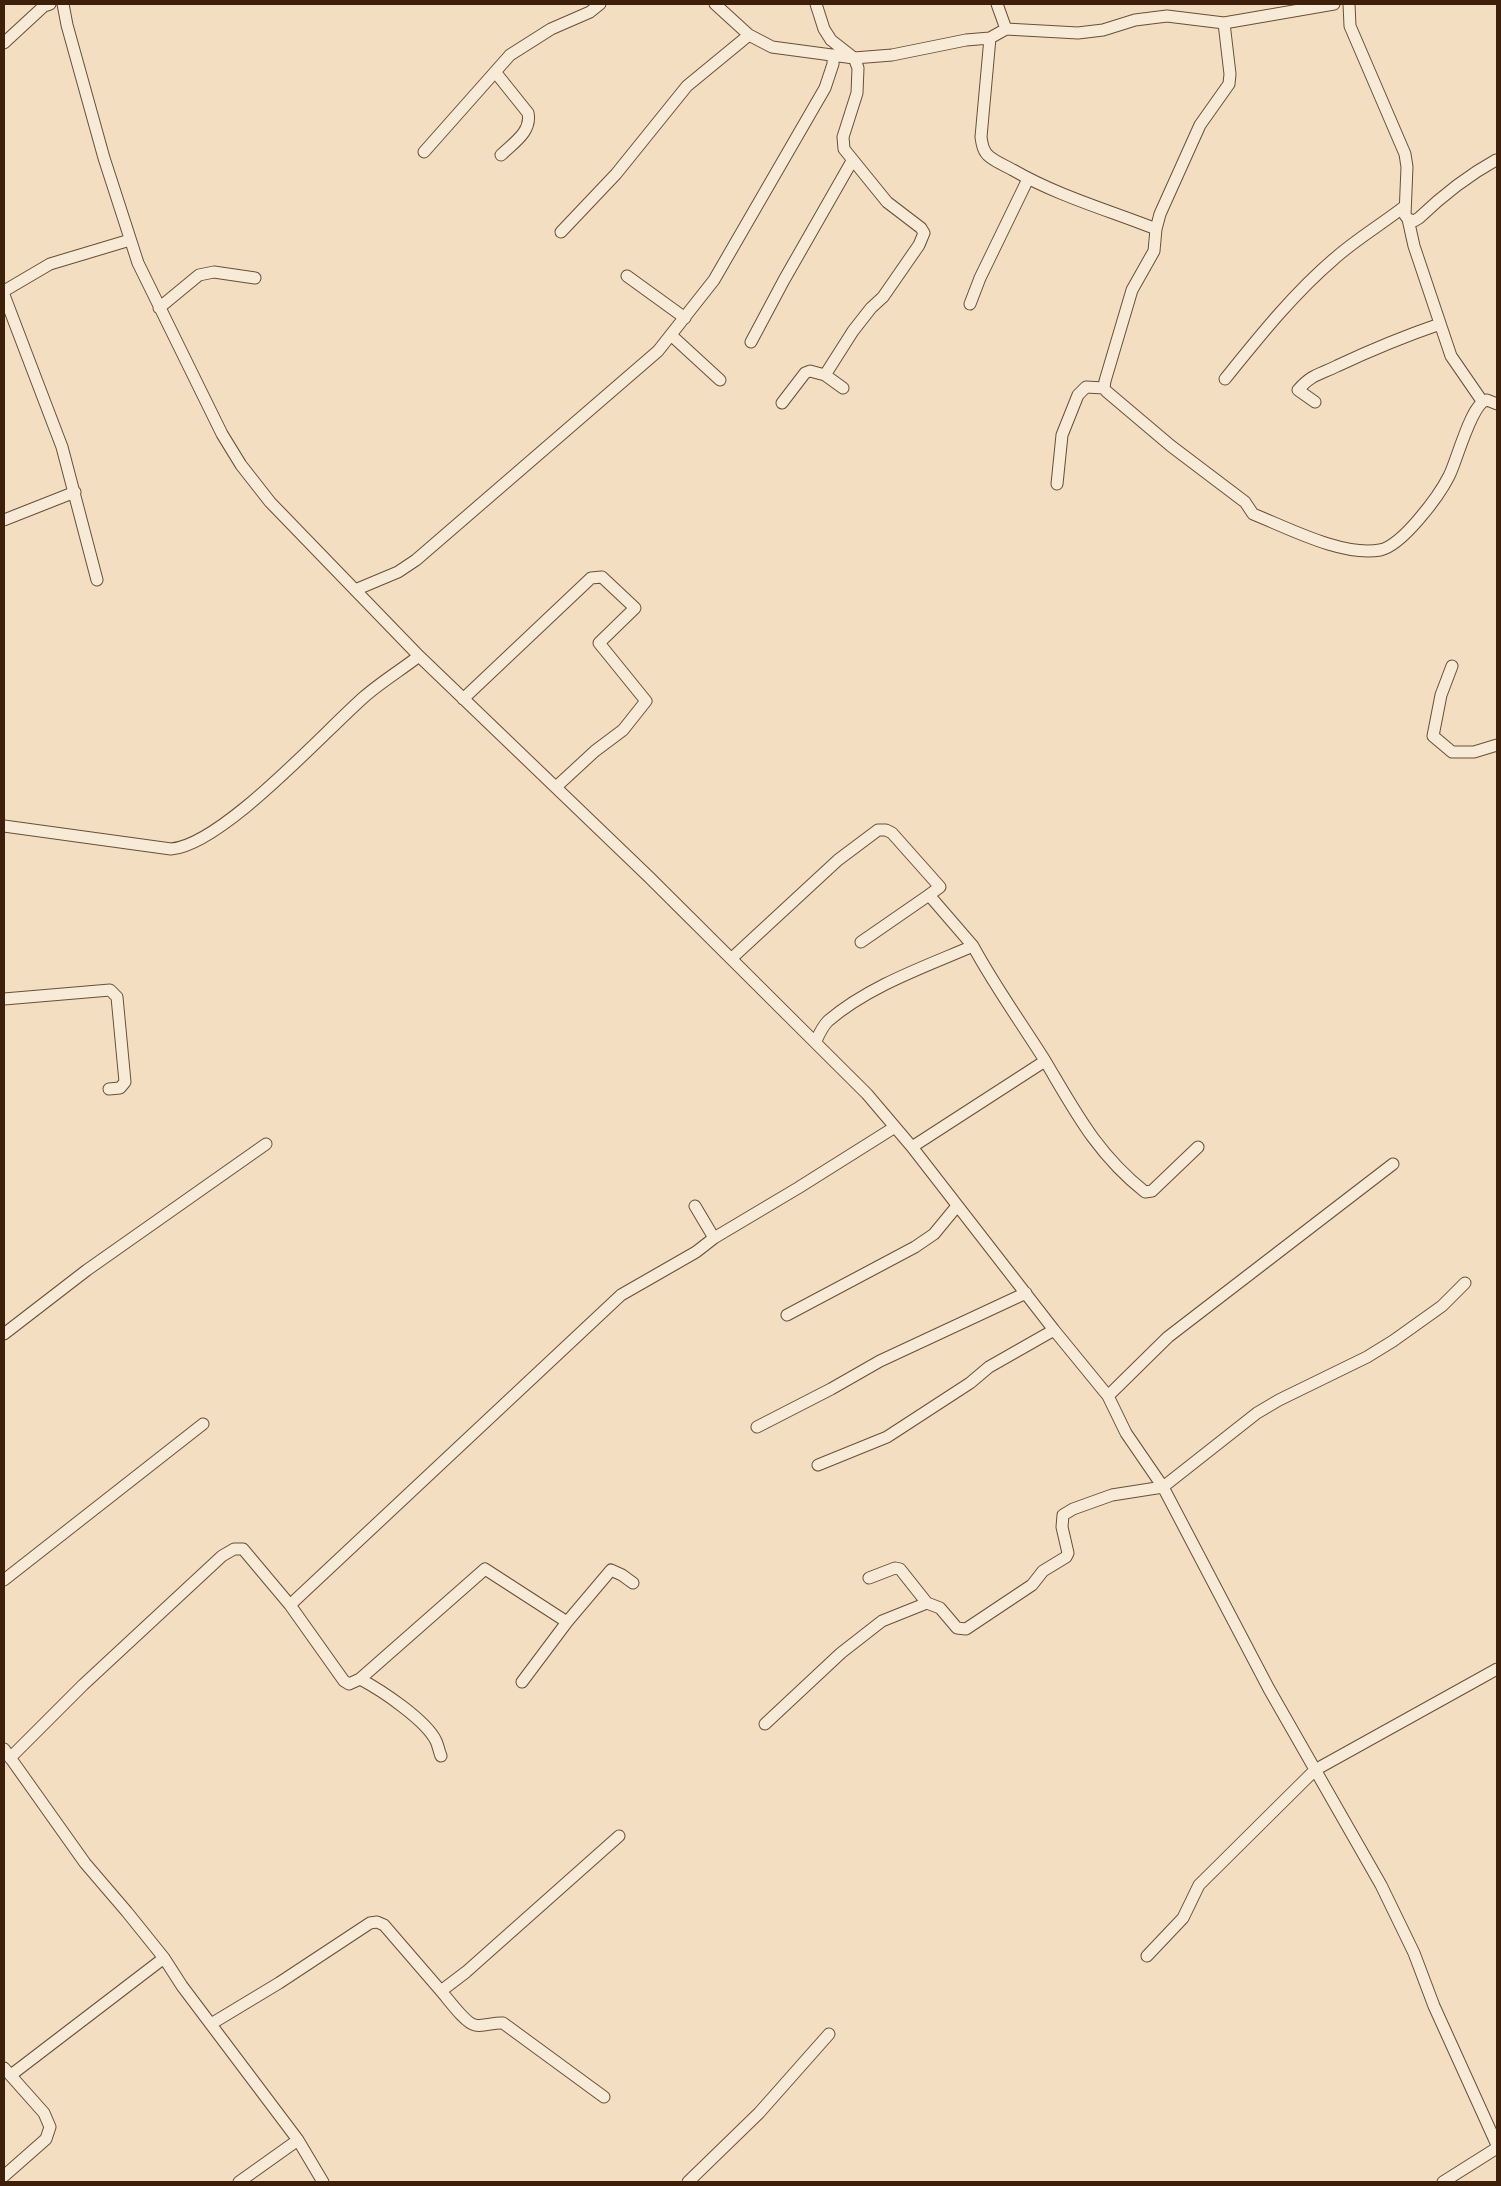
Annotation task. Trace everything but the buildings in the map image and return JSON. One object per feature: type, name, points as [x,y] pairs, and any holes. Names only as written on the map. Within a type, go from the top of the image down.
[{"type":"street","points":[[4,43],[44,6],[50,4]]},
{"type":"street","points":[[63,4],[67,25],[104,158],[138,263],[235,458],[270,502],[419,656],[732,958],[867,1094],[912,1147],[1054,1330],[1108,1396],[1126,1433],[1163,1487],[1269,1689],[1389,1902],[1414,1953],[1434,2006],[1497,2146],[1443,2182]]},
{"type":"street","points":[[424,152],[517,49],[551,29],[590,12],[600,4]]},
{"type":"street","points":[[715,4],[749,35],[772,47],[854,58],[892,54],[966,40],[990,38],[1006,29],[1078,33],[1103,30],[1136,20],[1167,16],[1224,23],[1334,4]]},
{"type":"street","points":[[816,4],[824,29],[831,40],[854,58],[858,68],[857,92],[843,144],[844,150],[886,202],[921,228],[924,233],[919,245],[884,297],[870,308],[852,331],[825,375]]},
{"type":"street","points":[[997,4],[1006,29]]},
{"type":"street","points":[[1349,4],[1350,26],[1405,154],[1407,167],[1406,215],[1414,246],[1440,324],[1451,356],[1482,401]]},
{"type":"street","points":[[1104,388],[1132,290],[1154,251],[1156,229],[1200,125],[1229,84],[1230,74],[1224,23]]},
{"type":"street","points":[[561,232],[616,174],[687,86],[749,35]]},
{"type":"street","points":[[990,38],[980,137],[983,148],[988,156],[1028,179],[1065,196],[1156,229]]},
{"type":"street","points":[[355,590],[384,579],[416,560],[658,351],[714,280],[830,76],[833,56]]},
{"type":"street","points":[[496,73],[528,113],[530,121],[527,130],[501,155]]},
{"type":"street","points":[[1408,219],[1414,221],[1419,218],[1449,190],[1469,175],[1496,160]]},
{"type":"street","points":[[751,342],[852,161]]},
{"type":"street","points":[[970,304],[980,278],[1028,179]]},
{"type":"street","points":[[1225,379],[1305,285],[1335,258],[1405,206]]},
{"type":"street","points":[[97,580],[62,447],[4,293],[50,264],[130,240]]},
{"type":"street","points":[[159,308],[199,275],[214,272],[254,278]]},
{"type":"street","points":[[627,276],[685,318]]},
{"type":"street","points":[[1315,402],[1298,390],[1310,377],[1379,346],[1440,324]]},
{"type":"street","points":[[671,335],[720,380]]},
{"type":"street","points":[[782,402],[805,373],[810,371],[825,375],[843,388]]},
{"type":"street","points":[[1057,484],[1062,435],[1078,394],[1086,387],[1104,388],[1113,399],[1171,446],[1245,502],[1253,514],[1338,548],[1373,550],[1389,547],[1400,539],[1438,494],[1449,477],[1472,416],[1482,401],[1487,400],[1497,404]]},
{"type":"street","points":[[4,520],[75,492]]},
{"type":"street","points":[[463,699],[591,578],[602,577],[635,608],[599,643],[646,700],[623,730],[595,751],[556,787]]},
{"type":"street","points":[[4,826],[171,849],[190,845],[223,825],[365,696],[419,656]]},
{"type":"street","points":[[1452,666],[1441,695],[1433,736],[1452,752],[1474,752],[1497,745]]},
{"type":"street","points":[[732,958],[838,860],[878,830],[886,830],[892,833],[940,887],[861,942]]},
{"type":"street","points":[[929,895],[973,946],[1045,1061],[1073,1110],[1096,1142],[1128,1178],[1144,1192],[1152,1191],[1198,1147]]},
{"type":"street","points":[[816,1041],[827,1022],[864,996],[904,976],[973,946]]},
{"type":"street","points":[[4,999],[110,990],[117,997],[126,1082],[120,1088],[109,1089]]},
{"type":"street","points":[[912,1147],[1045,1061]]},
{"type":"street","points":[[290,1605],[621,1295],[696,1252],[714,1238],[895,1127]]},
{"type":"street","points":[[4,1334],[86,1270],[266,1144]]},
{"type":"street","points":[[1108,1396],[1168,1337],[1393,1164]]},
{"type":"street","points":[[695,1206],[714,1238]]},
{"type":"street","points":[[787,1315],[915,1247],[934,1234],[958,1206]]},
{"type":"street","points":[[869,1578],[895,1568],[900,1569],[926,1603],[940,1608],[957,1628],[966,1629],[1010,1598],[1032,1586],[1043,1571],[1066,1557],[1068,1552],[1062,1527],[1063,1515],[1073,1509],[1112,1495],[1163,1487],[1257,1413],[1279,1400],[1367,1357],[1392,1342],[1442,1306],[1465,1283]]},
{"type":"street","points":[[757,1427],[831,1389],[880,1361],[1026,1293]]},
{"type":"street","points":[[818,1465],[887,1437],[970,1383],[989,1368],[1054,1330]]},
{"type":"street","points":[[4,1580],[204,1424]]},
{"type":"street","points":[[323,2182],[298,2140],[210,2024],[164,1958],[85,1864],[7,1753],[228,1551],[243,1549],[290,1605],[344,1681],[354,1683],[360,1679],[485,1569],[567,1622]]},
{"type":"street","points":[[522,1682],[567,1622],[611,1570],[633,1583]]},
{"type":"street","points":[[765,1724],[840,1653],[882,1621],[926,1603]]},
{"type":"street","points":[[1147,1956],[1183,1918],[1199,1885],[1315,1770],[1497,1669]]},
{"type":"street","points":[[360,1679],[381,1690],[425,1727],[436,1740],[441,1756]]},
{"type":"street","points":[[442,1991],[466,1972],[619,1836]]},
{"type":"street","points":[[210,2024],[279,1983],[370,1923],[378,1922],[384,1925],[469,2023],[476,2026],[494,2022],[508,2025],[604,2097]]},
{"type":"street","points":[[4,2176],[46,2139],[50,2127],[44,2113],[7,2071],[164,1958]]},
{"type":"street","points":[[688,2182],[759,2112],[829,2034]]},
{"type":"street","points":[[239,2182],[298,2140]]}]
